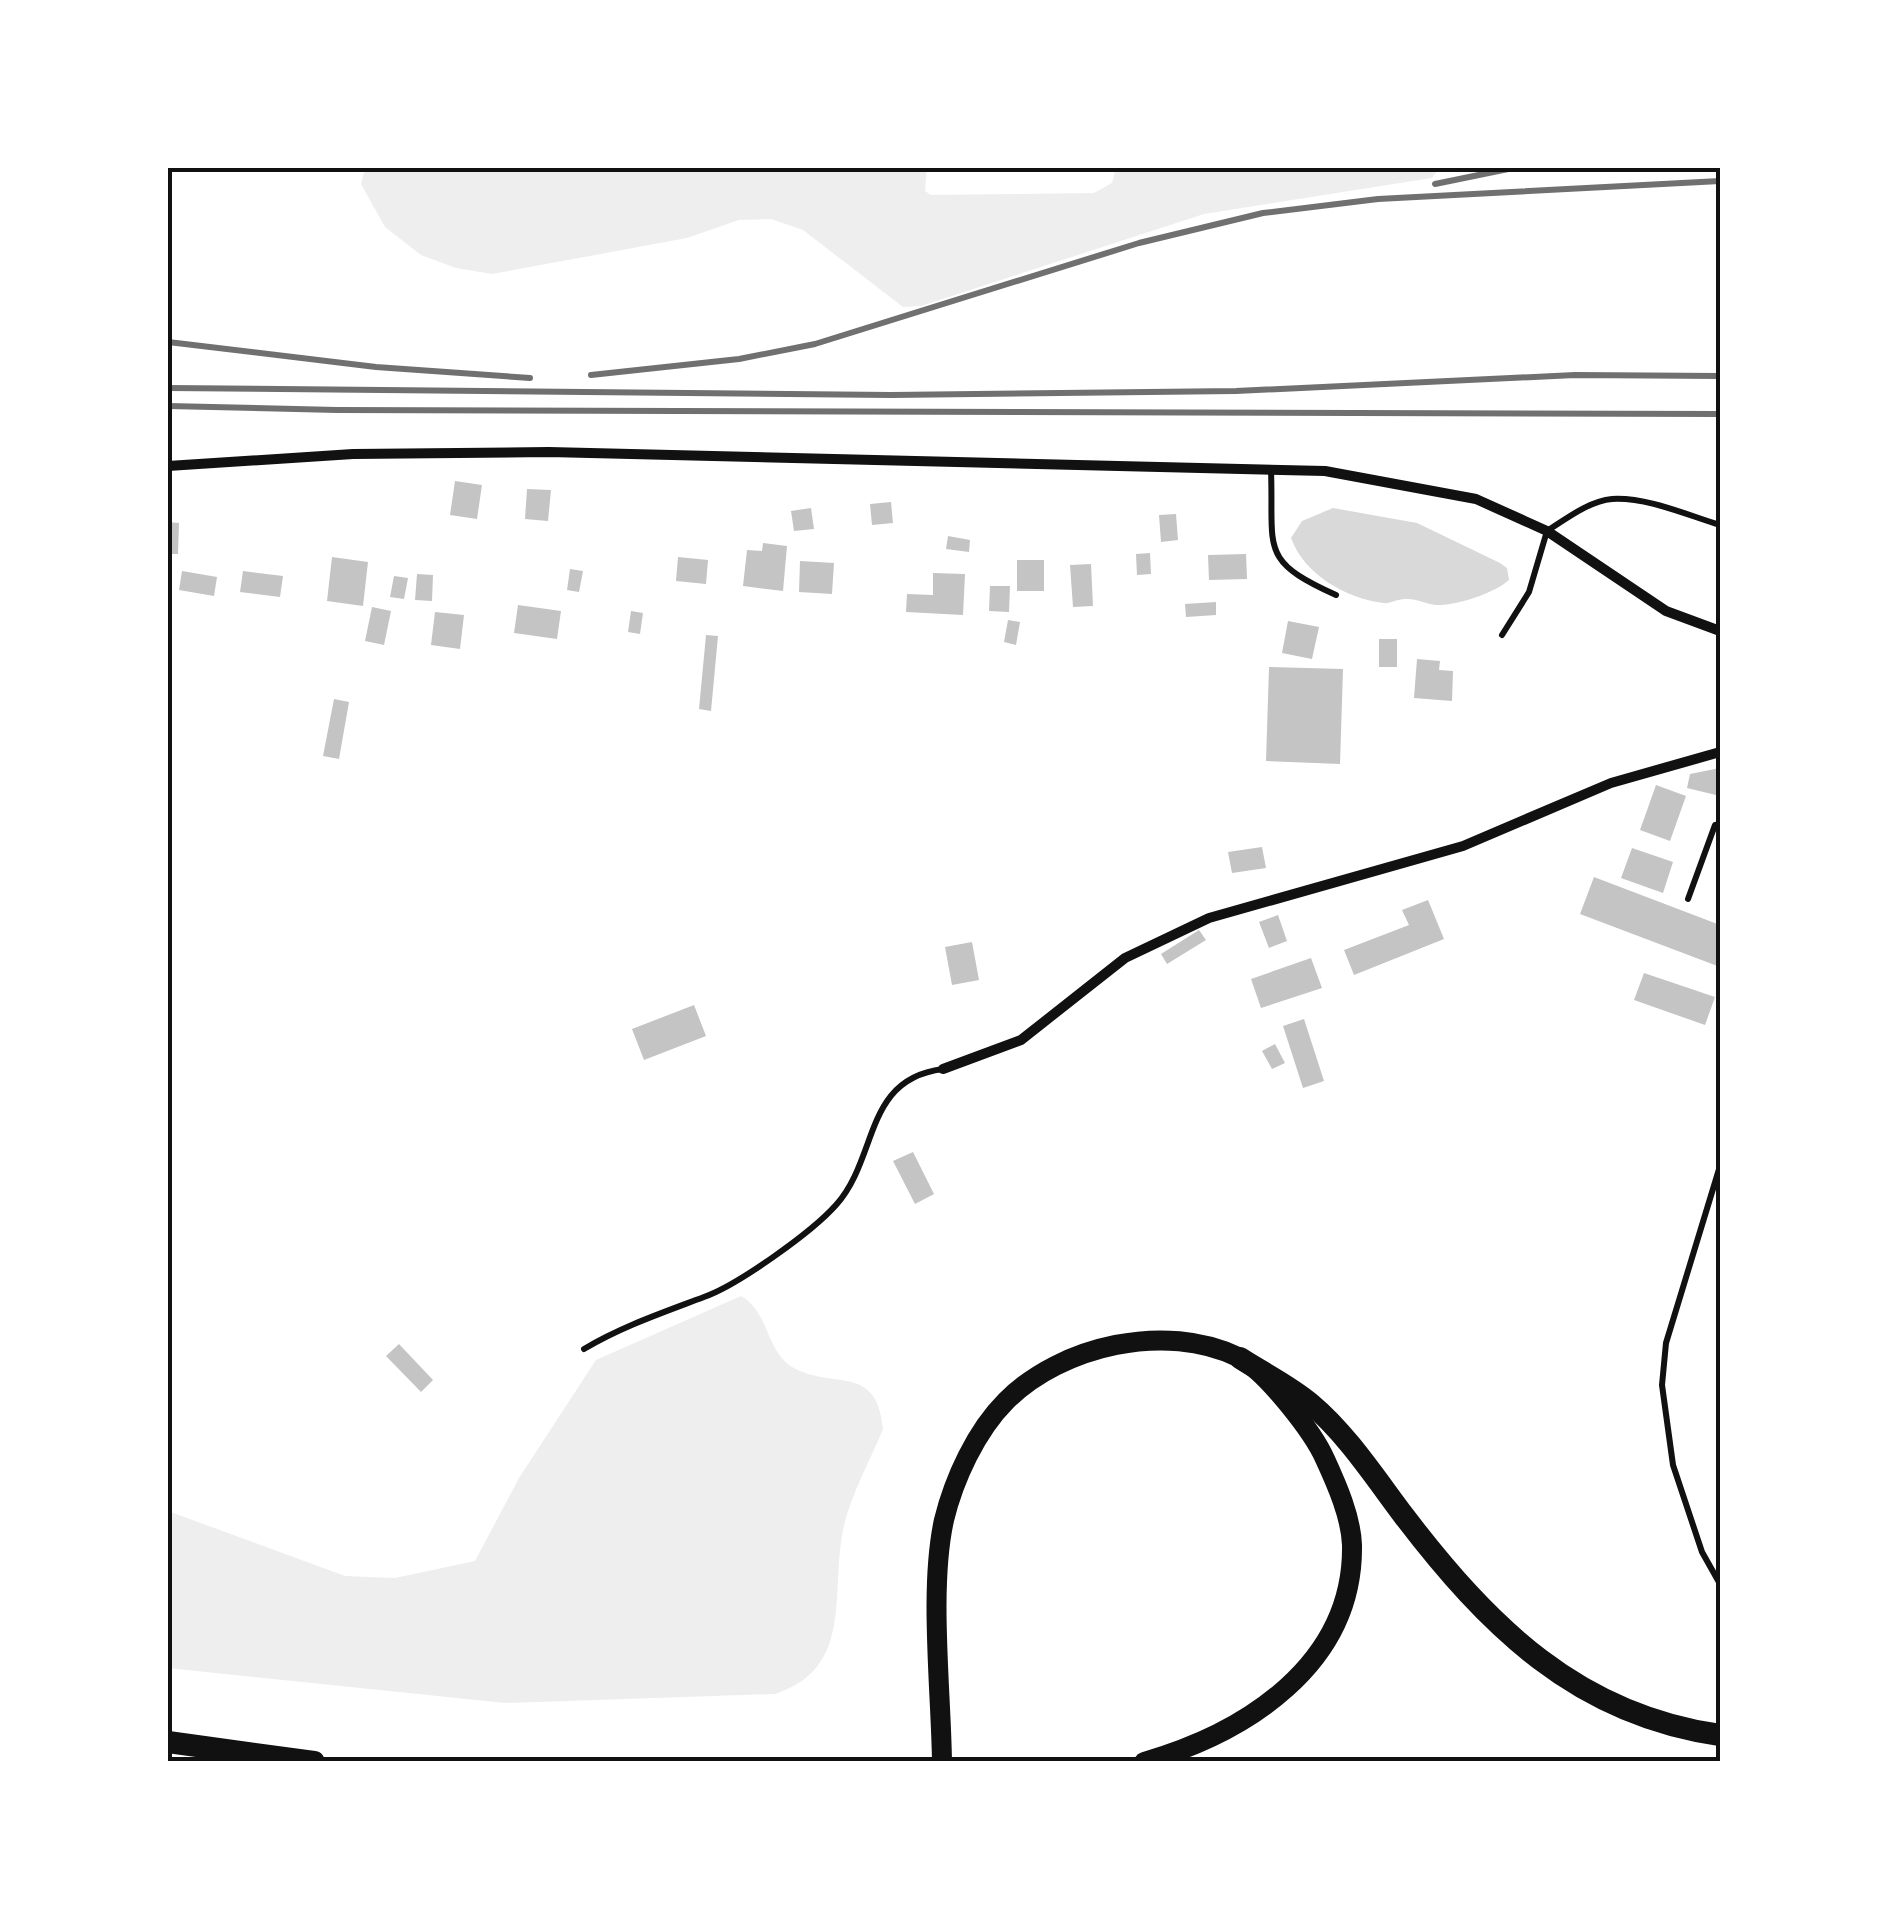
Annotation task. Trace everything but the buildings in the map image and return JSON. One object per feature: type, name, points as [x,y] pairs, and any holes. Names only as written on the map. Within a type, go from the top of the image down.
[{"type":"highway","points":[[1240,1358],[1312,1404],[1455,1584],[1526,1653],[1585,1692],[1696,1732],[1720,1735]]},
{"type":"highway","points":[[168,1742],[314,1762]]},
{"type":"main road","points":[[942,1762],[939,1572],[944,1521],[960,1475],[982,1432],[1006,1400],[1046,1370],[1130,1341],[1193,1343],[1240,1358],[1301,1418],[1338,1488],[1352,1544],[1345,1595],[1317,1658],[1280,1698],[1200,1746],[1144,1762]]},
{"type":"street","points":[[168,466],[353,454],[550,452],[1325,471],[1476,499],[1547,531],[1666,611],[1720,630]]},
{"type":"street","points":[[942,1069],[1021,1040],[1125,958],[1210,918],[1463,846],[1610,783],[1720,752]]},
{"type":"lane","points":[[1271,468],[1275,555],[1290,574],[1336,595]]},
{"type":"lane","points":[[1502,635],[1529,592],[1547,531],[1610,499],[1657,506],[1720,525]]},
{"type":"lane","points":[[1688,900],[1715,825],[1720,824]]},
{"type":"lane","points":[[584,1348],[648,1316],[723,1288],[819,1220],[850,1186],[874,1122],[896,1089],[915,1073],[942,1069]]},
{"type":"lane","points":[[1720,1166],[1666,1343],[1662,1386],[1673,1465],[1702,1552],[1720,1584]]},
{"type":"shaded area","points":[[365,168],[927,168],[925,191],[931,195],[1094,193],[1112,183],[1116,168],[1439,168],[1432,178],[1204,214],[921,306],[903,307],[803,230],[771,219],[739,220],[687,238],[492,274],[456,268],[421,255],[385,227],[361,184]]},
{"type":"shaded area","points":[[1333,508],[1417,523],[1500,563],[1507,568],[1509,580],[1485,594],[1444,605],[1409,599],[1383,603],[1354,596],[1316,573],[1291,538],[1302,521]]},
{"type":"shaded area","points":[[741,1296],[758,1312],[786,1362],[811,1375],[863,1387],[879,1409],[883,1429],[846,1517],[834,1627],[828,1648],[817,1667],[800,1682],[775,1694],[505,1703],[168,1668],[168,1511],[345,1576],[395,1578],[475,1561],[519,1478],[596,1360]]},
{"type":"railway","points":[[1435,184],[1513,168]]},
{"type":"railway","points":[[591,375],[739,359],[815,344],[1139,243],[1263,213],[1378,199],[1720,181]]},
{"type":"railway","points":[[168,342],[376,367],[530,378]]},
{"type":"railway","points":[[168,388],[891,395],[1236,391],[1575,375],[1720,376]]},
{"type":"railway","points":[[168,406],[337,410],[1720,414]]}]
